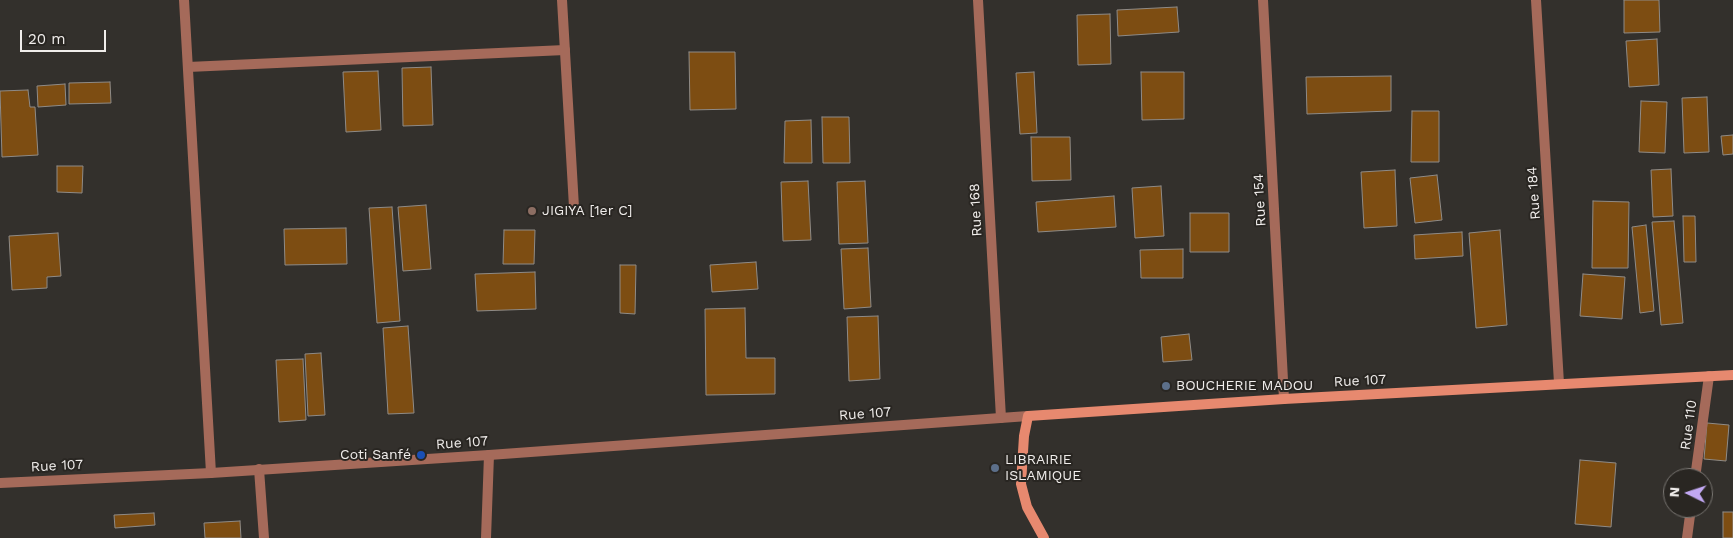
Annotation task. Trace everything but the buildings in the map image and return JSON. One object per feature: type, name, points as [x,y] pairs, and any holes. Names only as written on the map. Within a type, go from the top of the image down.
[{"type":"main road","name":"Rue 107","points":[[1028,416],[1559,383],[1733,375]]},
{"type":"main road","points":[[1028,416],[1024,436],[1021,484],[1027,507],[1044,537]]},
{"type":"street","points":[[184,0],[211,473]]},
{"type":"street","points":[[562,0],[574,207]]},
{"type":"street","name":"Rue 168","points":[[978,0],[1001,418]]},
{"type":"street","name":"Rue 154","points":[[1263,0],[1284,399]]},
{"type":"street","name":"Rue 184","points":[[1536,0],[1559,383]]},
{"type":"street","points":[[188,67],[565,50]]},
{"type":"street","name":"Rue 110","points":[[1696,468],[1710,376]]},
{"type":"street","name":"Rue 107","points":[[0,483],[211,473],[488,455],[1028,416]]},
{"type":"street","points":[[486,538],[488,455]]},
{"type":"street","points":[[259,469],[264,538]]},
{"type":"street","points":[[1687,538],[1690,518]]},
{"type":"place","name":"JIGIYA [1er C]","points":[[532,211]]},
{"type":"place","name":"BOUCHERIE MADOU","points":[[1166,386]]},
{"type":"place","name":"Coti Sanfé","points":[[421,455]]},
{"type":"place","name":"LIBRAIRIE ISLAMIQUE","points":[[995,468]]}]
